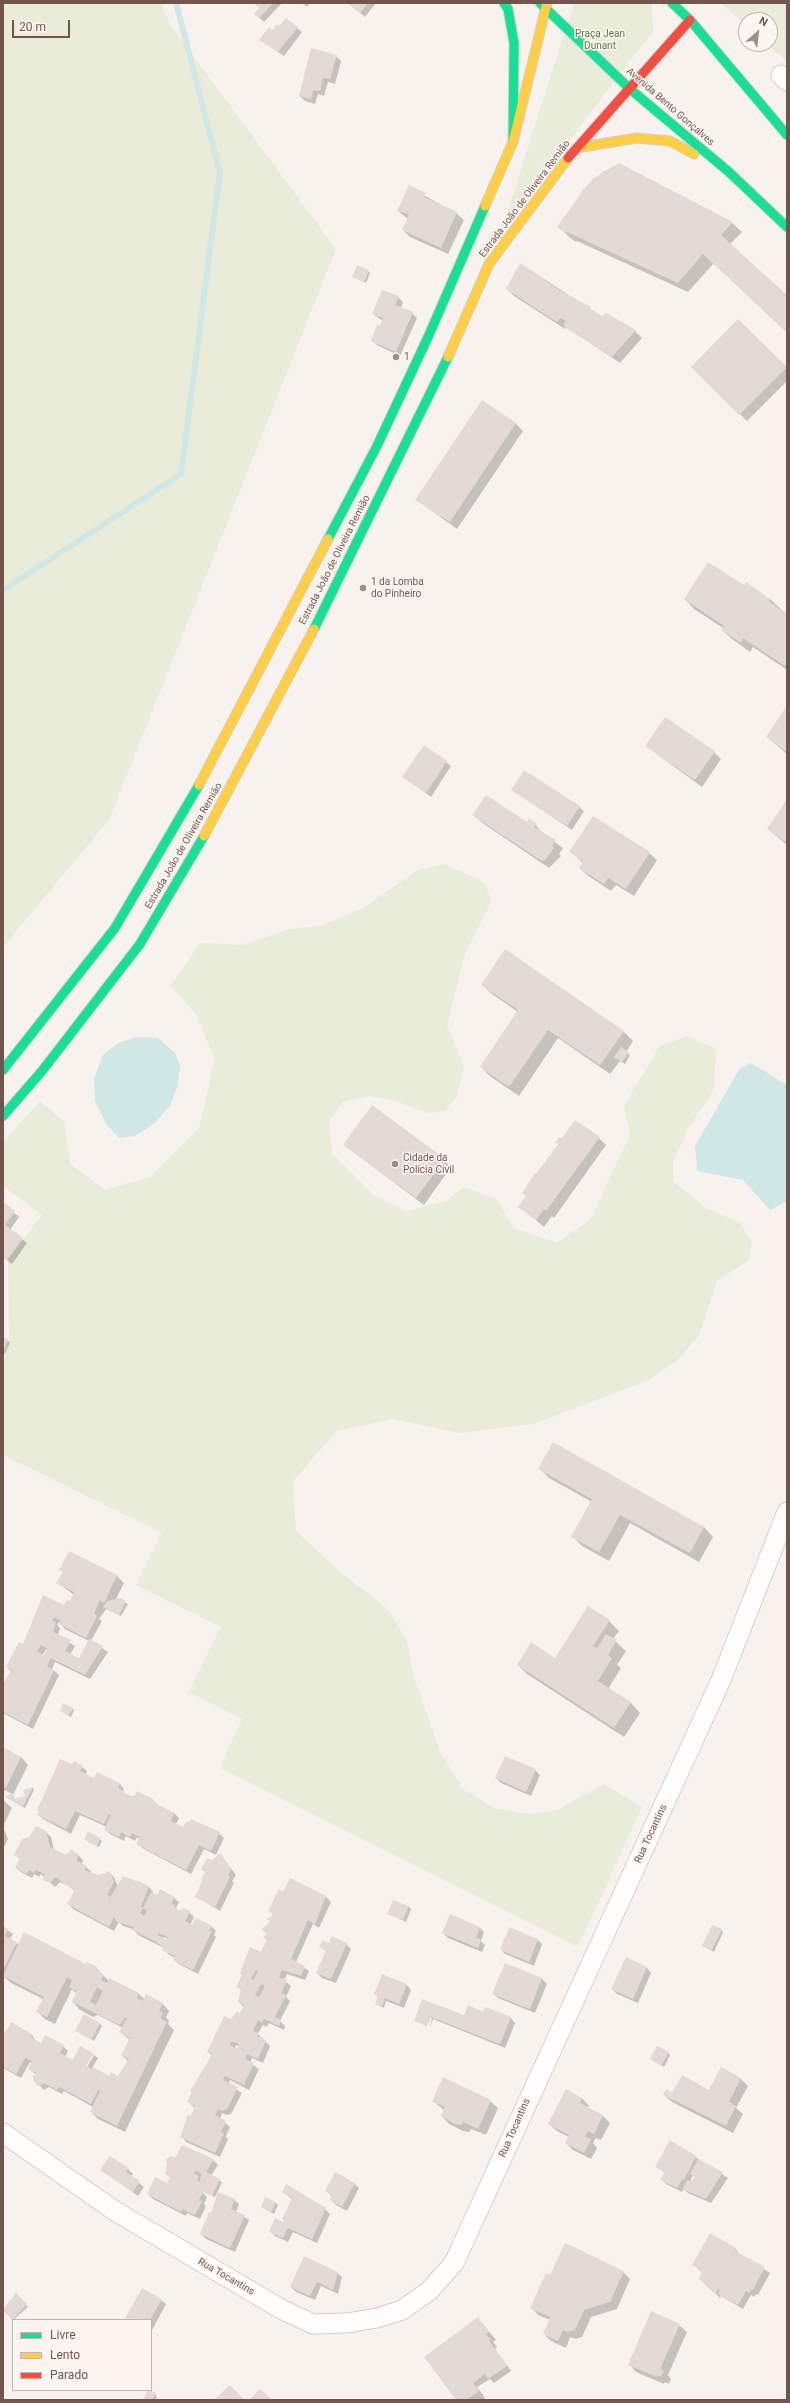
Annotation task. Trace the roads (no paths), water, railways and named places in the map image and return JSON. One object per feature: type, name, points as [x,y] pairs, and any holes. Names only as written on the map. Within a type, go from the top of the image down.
[{"type":"main road","points":[[504,3],[508,10],[514,43],[512,142]]},
{"type":"main road","points":[[672,3],[690,20],[787,136]]},
{"type":"main road","name":"Estrada João de Oliveira Remião","points":[[3,1070],[115,928],[194,794],[377,446],[429,336],[512,142],[544,5]]},
{"type":"main road","name":"Avenida Bento Gonçalves","points":[[544,5],[630,88],[729,172],[787,227]]},
{"type":"main road","name":"Estrada João de Oliveira Remião","points":[[3,1116],[42,1071],[140,944],[222,805],[352,555],[454,346],[489,264],[576,148],[690,20]]},
{"type":"main road","points":[[576,148],[637,138],[670,141],[729,172]]},
{"type":"street","name":"Rua Tocantins","points":[[3,2134],[115,2211],[281,2308],[313,2324],[347,2323],[377,2318],[402,2310],[429,2291],[454,2263],[722,1680],[787,1512]]},
{"type":"water","points":[[137,1037],[158,1038],[175,1053],[180,1066],[178,1084],[171,1104],[154,1124],[135,1136],[119,1138],[106,1124],[95,1101],[94,1079],[103,1055],[118,1043]]},
{"type":"water","points":[[751,1063],[787,1085],[787,1201],[770,1210],[743,1180],[697,1171],[695,1146],[740,1068]]},
{"type":"waterway","points":[[3,590],[181,474],[220,172],[176,3]]},
{"type":"place","name":"1","points":[[396,357]]},
{"type":"place","name":"1 da Lomba do Pinheiro","points":[[363,588]]},
{"type":"place","name":"Cidade da Polícia Civil","points":[[395,1164]]},
{"type":"park label","name":"Praça Jean Dunant","points":[[600,40]]}]
